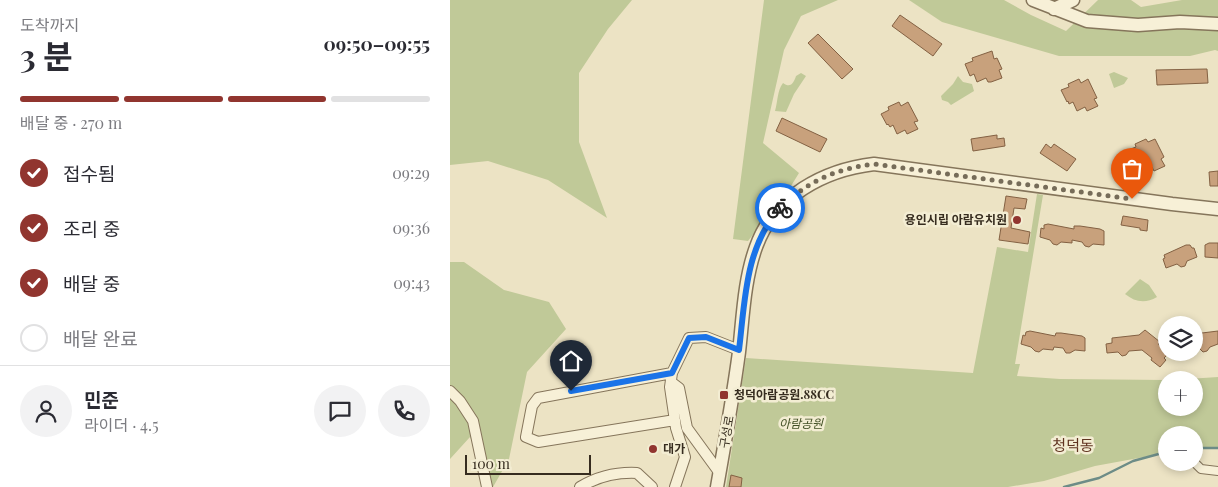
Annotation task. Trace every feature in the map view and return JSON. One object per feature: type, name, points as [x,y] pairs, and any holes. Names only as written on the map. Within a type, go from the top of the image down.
[{"type":"street","points":[[1033,0],[1087,21],[1138,25],[1180,22],[1218,24]]},
{"type":"street","points":[[1054,8],[1073,0]]},
{"type":"street","name":"구성로","points":[[716,487],[752,258],[761,235],[778,210],[809,184],[834,172],[874,164],[1218,209]]},
{"type":"street","points":[[675,487],[685,457],[675,420],[670,387],[689,338],[706,337],[739,350]]},
{"type":"street","points":[[672,378],[538,398],[532,406],[526,437],[538,442],[675,420]]},
{"type":"street","points":[[672,378],[679,388],[687,428],[719,472]]},
{"type":"street","points":[[450,391],[460,401],[472,421],[487,487]]},
{"type":"street","points":[[1203,468],[1218,471]]},
{"type":"street","points":[[580,487],[593,479],[627,472],[637,473],[652,487]]},
{"type":"green space","points":[[450,0],[632,0],[608,29],[579,73],[579,142],[607,218],[548,180],[488,161],[450,165]]},
{"type":"green space","points":[[764,0],[838,0],[801,16],[784,50],[763,143],[799,173],[748,241],[733,239]]},
{"type":"green space","points":[[909,0],[1004,0],[1066,31],[1098,0],[1131,0],[1141,7],[1182,0],[1218,0],[1218,51],[1215,50],[1190,56],[1059,56],[942,22]]},
{"type":"green space","points":[[1114,72],[1128,78],[1124,84],[1114,88],[1109,74]]},
{"type":"green space","points":[[801,73],[806,76],[794,94],[786,112],[775,111],[783,83],[790,85],[796,76]]},
{"type":"green space","points":[[958,76],[963,82],[972,84],[974,91],[951,105],[942,100],[941,96]]},
{"type":"green space","name":"아람공원","points":[[1037,194],[1043,195],[1015,364],[1020,364],[1017,376],[1060,379],[1158,380],[1158,416],[1203,416],[1203,378],[1218,377],[1218,448],[1203,448],[1203,426],[1158,426],[1158,454],[1095,466],[1044,481],[1008,487],[726,487],[746,358],[973,373],[997,247],[1028,252]]},
{"type":"green space","points":[[450,262],[464,262],[504,290],[549,302],[566,329],[527,372],[509,459],[493,487],[470,437],[450,459]]},
{"type":"green space","points":[[1140,279],[1149,285],[1157,297],[1148,301],[1140,301],[1125,294]]},
{"type":"building","points":[[900,15],[942,44],[933,56],[892,26]]},
{"type":"building","points":[[818,34],[853,69],[842,79],[808,43]]},
{"type":"building","points":[[992,51],[994,59],[997,58],[1002,69],[999,70],[1002,78],[988,82],[986,78],[977,82],[974,74],[970,76],[965,64],[973,61],[972,58]]},
{"type":"building","points":[[1207,69],[1208,83],[1157,85],[1156,70]]},
{"type":"building","points":[[1079,79],[1081,83],[1088,79],[1097,98],[1094,99],[1098,106],[1087,111],[1085,107],[1077,111],[1073,102],[1069,104],[1067,102],[1061,90],[1069,87],[1068,84]]},
{"type":"building","points":[[899,102],[901,106],[908,102],[918,121],[914,122],[918,129],[907,134],[905,130],[897,134],[893,125],[890,127],[887,125],[881,114],[889,110],[888,107]]},
{"type":"building","points":[[782,118],[827,139],[820,152],[776,131]]},
{"type":"building","points":[[997,135],[997,139],[1004,138],[1005,146],[973,151],[971,139]]},
{"type":"building","points":[[1146,139],[1148,142],[1155,139],[1164,157],[1161,159],[1165,166],[1154,171],[1152,167],[1144,171],[1140,162],[1133,162],[1128,150],[1136,147],[1135,144]]},
{"type":"building","points":[[1046,144],[1051,148],[1054,144],[1076,159],[1067,171],[1040,153]]},
{"type":"building","points":[[1218,171],[1218,186],[1210,186],[1209,172]]},
{"type":"building","points":[[1006,196],[1027,199],[1025,209],[1014,208],[1011,228],[1030,232],[1028,244],[999,240]]},
{"type":"building","points":[[1123,216],[1148,220],[1147,231],[1121,225]]},
{"type":"building","points":[[1048,224],[1074,229],[1074,226],[1080,226],[1100,229],[1104,231],[1104,245],[1093,244],[1089,247],[1085,246],[1082,242],[1072,240],[1072,243],[1061,242],[1057,245],[1053,244],[1050,240],[1040,237],[1041,228],[1044,229],[1044,225]]},
{"type":"building","points":[[1218,243],[1218,258],[1205,257],[1205,245]]},
{"type":"building","points":[[1186,245],[1194,248],[1197,257],[1187,261],[1185,266],[1181,267],[1177,264],[1166,268],[1163,259],[1165,258],[1164,255]]},
{"type":"building","points":[[1145,330],[1158,340],[1158,361],[1165,361],[1160,367],[1142,350],[1129,351],[1126,355],[1122,356],[1118,352],[1107,353],[1106,344],[1112,343],[1112,338],[1139,335]]},
{"type":"building","points":[[1030,331],[1055,336],[1056,333],[1061,333],[1082,336],[1085,338],[1085,351],[1075,350],[1066,353],[1063,348],[1054,347],[1053,350],[1043,349],[1039,352],[1035,351],[1031,347],[1021,344],[1023,335],[1025,336],[1026,332]]},
{"type":"building","points":[[1218,331],[1218,344],[1203,352],[1203,333]]},
{"type":"building","points":[[731,475],[742,478],[741,487],[729,487]]},
{"type":"waterway","points":[[1203,448],[1218,448]]},
{"type":"waterway","points":[[1064,487],[1099,478],[1133,461],[1158,454]]},
{"type":"way so far","points":[[780,208],[809,184],[821,178],[849,168],[874,164],[1132,199]]},
{"type":"place","name":"용인시립 아람유치원","points":[[1017,220]]},
{"type":"place","name":"청덕아람공원.88CC","points":[[724,395]]},
{"type":"place","name":"대가","points":[[653,449]]},
{"type":"district","name":"청덕동","points":[[1073,446]]},
{"type":"route","points":[[571,391],[672,373],[689,338],[706,337],[739,350],[752,258],[761,235],[780,208]]}]
